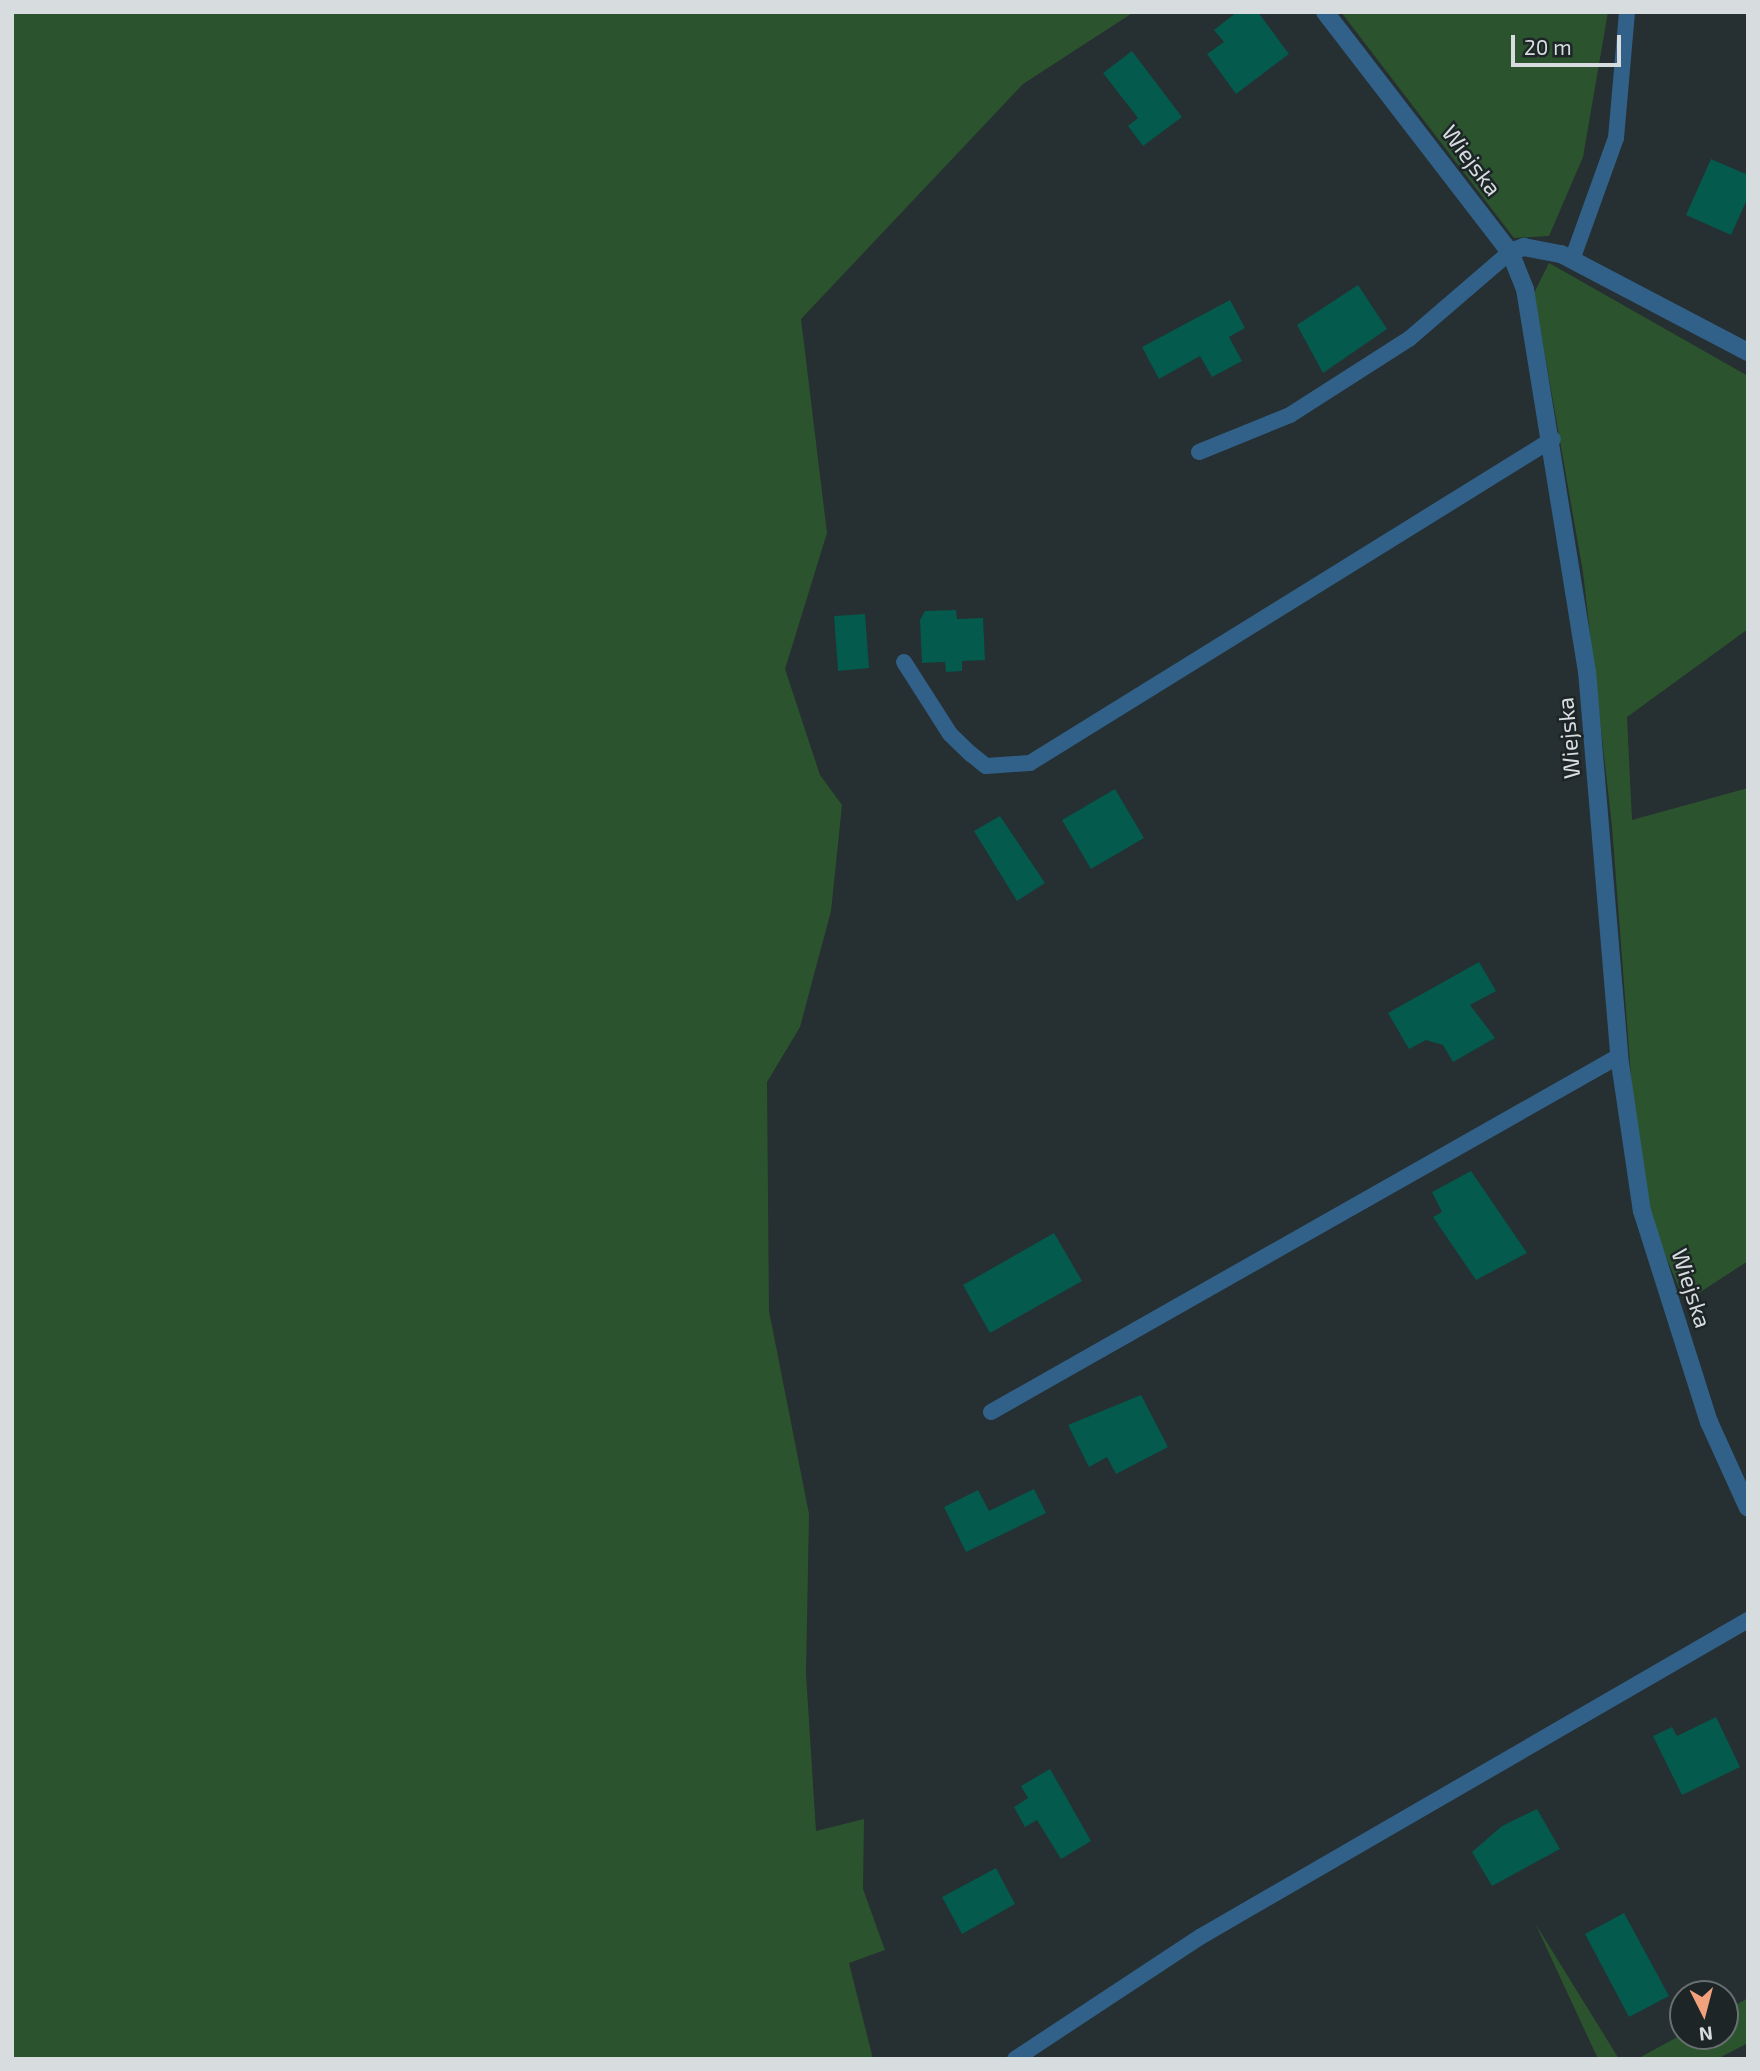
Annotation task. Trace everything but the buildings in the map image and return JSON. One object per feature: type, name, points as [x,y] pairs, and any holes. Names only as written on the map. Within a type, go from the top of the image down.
[{"type":"street","name":"Wiejska","points":[[1325,12],[1510,252],[1525,289],[1553,439],[1587,671],[1619,1056],[1642,1211],[1709,1422],[1748,1508]]},
{"type":"street","points":[[1510,252],[1540,248],[1572,260],[1748,352]]},
{"type":"lane","points":[[1572,260],[1616,138],[1627,12]]},
{"type":"lane","points":[[1199,452],[1290,415],[1387,353],[1510,252]]},
{"type":"lane","points":[[904,662],[950,734],[971,754],[986,766],[1030,763],[1553,439]]},
{"type":"lane","points":[[991,1412],[1619,1056]]},
{"type":"lane","points":[[1015,2059],[1200,1937],[1748,1620]]},
{"type":"green space","points":[[12,12],[1134,12],[1023,84],[801,319],[827,533],[785,669],[820,775],[842,805],[831,911],[800,1027],[767,1082],[769,1311],[809,1514],[806,1674],[816,1831],[864,1819],[863,1889],[885,1950],[849,1963],[873,2059],[12,2059]]},
{"type":"green space","points":[[1341,12],[1608,12],[1583,157],[1549,236],[1514,238]]},
{"type":"green space","points":[[1549,263],[1748,376],[1748,629],[1627,717],[1632,820],[1748,788],[1748,1261],[1685,1302],[1651,1221],[1635,1129],[1612,826],[1583,572],[1534,293]]},
{"type":"green space","points":[[1535,1923],[1619,2059],[1598,2059]]},
{"type":"green space","points":[[1748,1998],[1748,2043],[1739,2048],[1739,2003]]},
{"type":"green space","points":[[1669,2042],[1669,2050],[1734,2050],[1717,2059],[1637,2059]]}]
